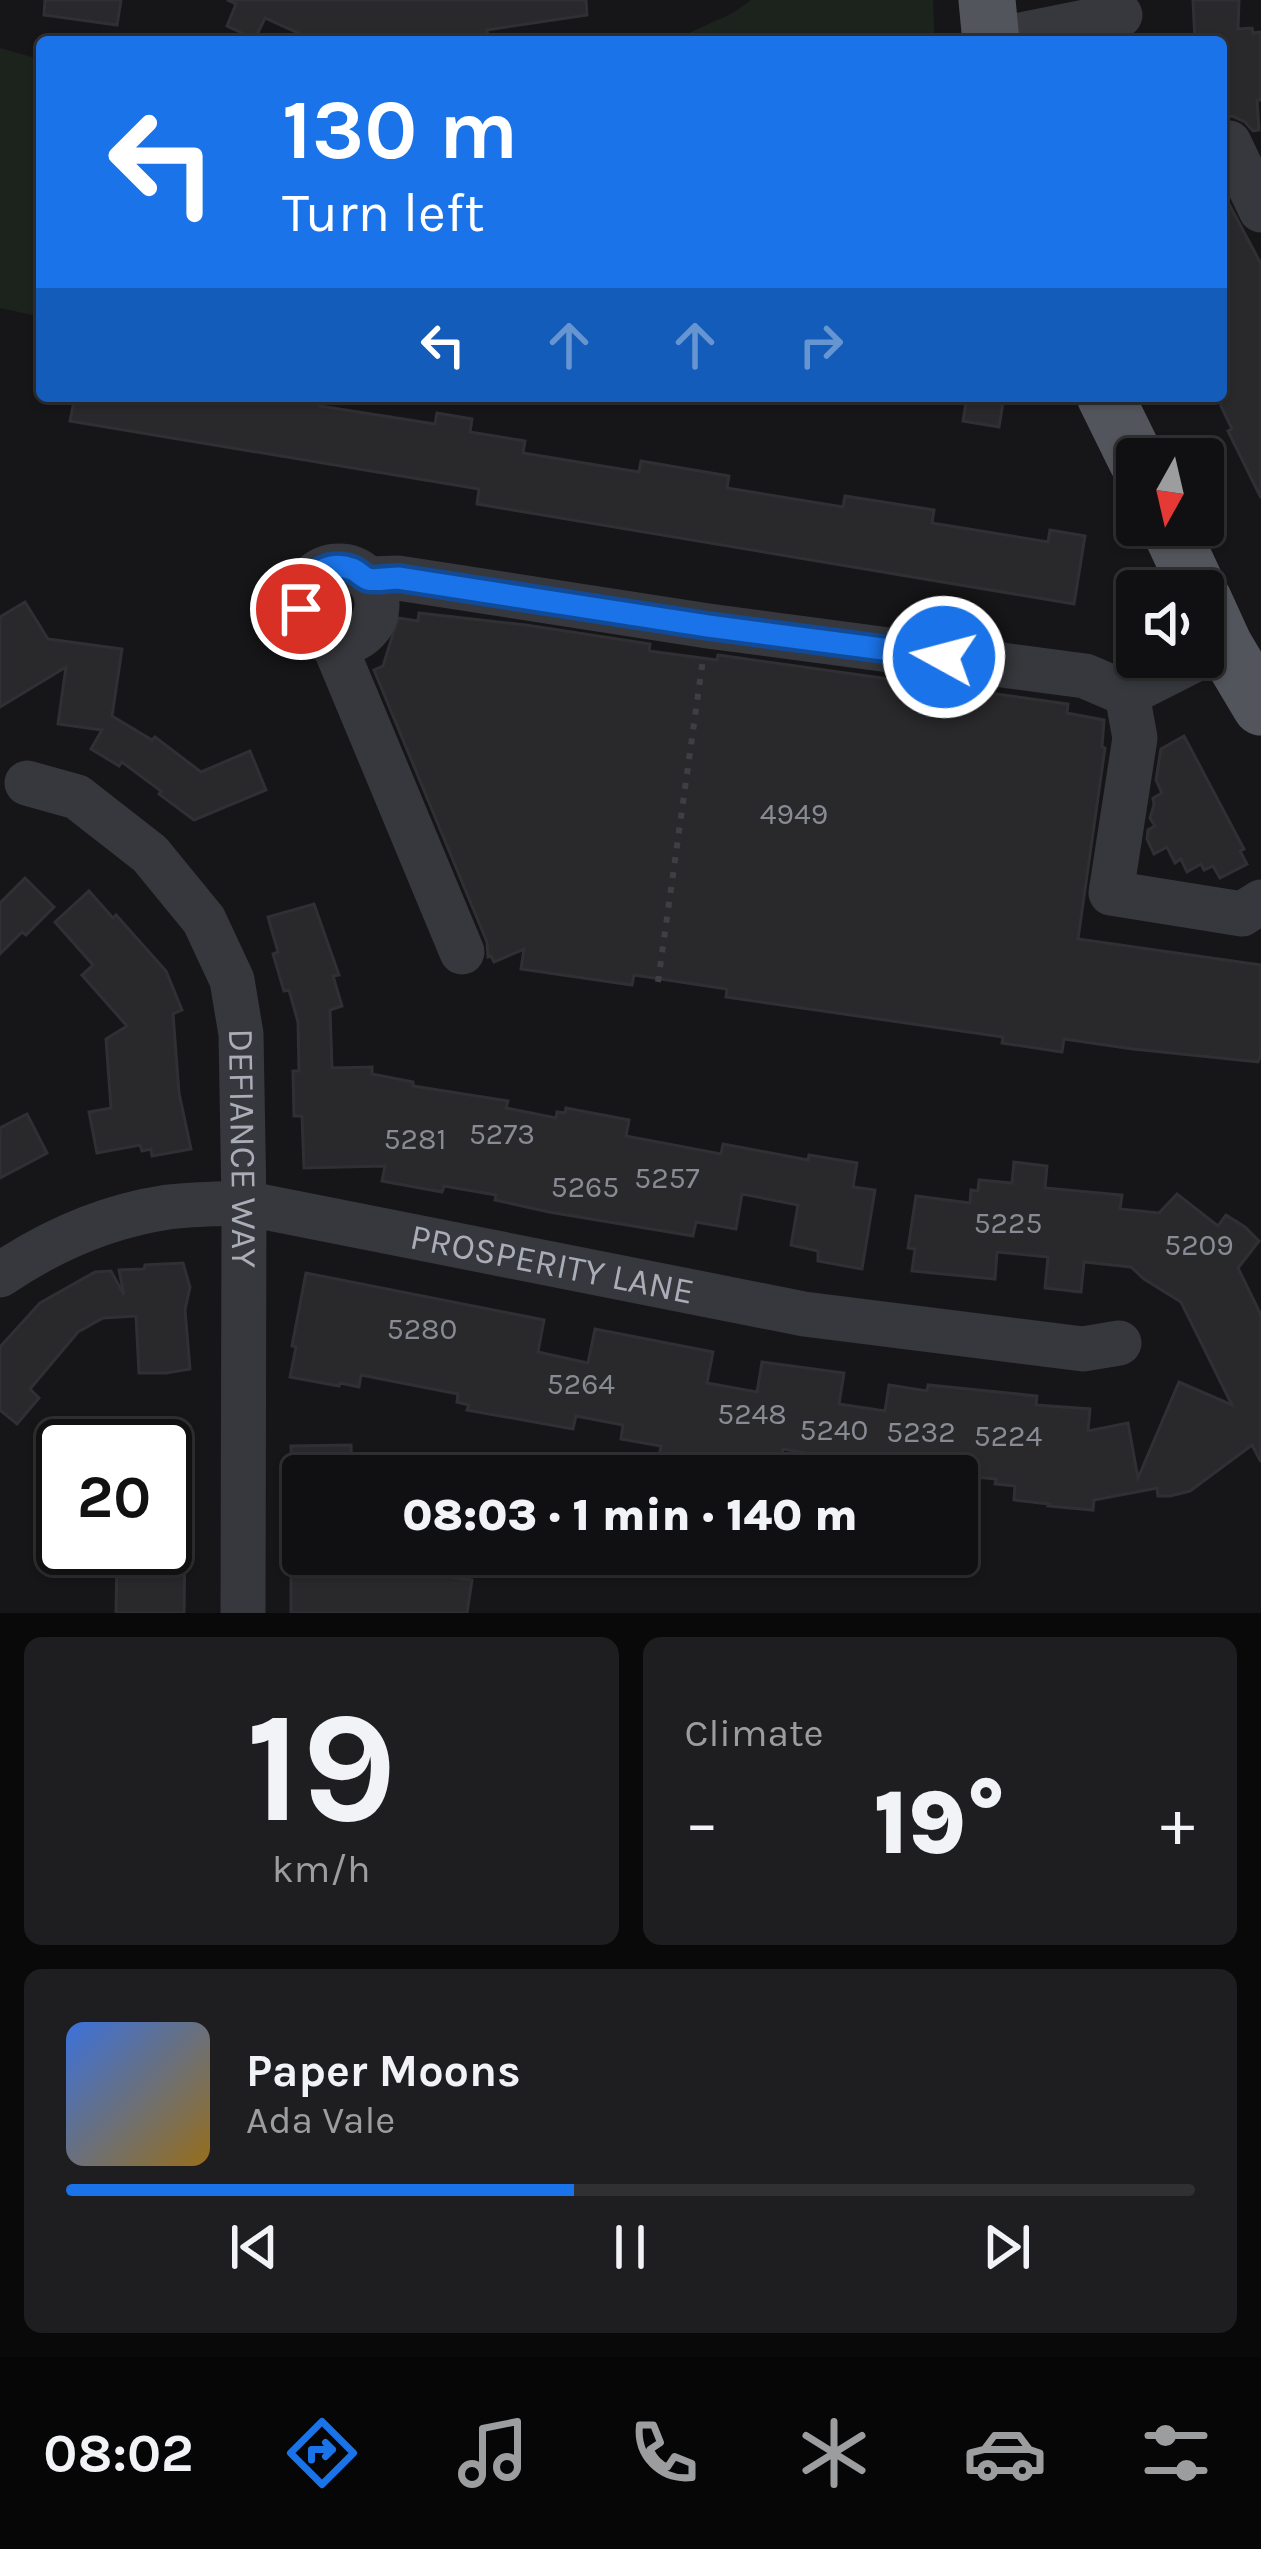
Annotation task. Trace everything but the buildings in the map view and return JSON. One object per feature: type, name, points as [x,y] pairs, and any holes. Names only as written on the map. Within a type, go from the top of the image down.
[{"type":"main road","points":[[987,0],[991,36]]},
{"type":"main road","points":[[1108,402],[1126,438]]},
{"type":"main road","points":[[1224,655],[1261,707]]},
{"type":"street","points":[[1021,36],[1122,19]]},
{"type":"street","points":[[1237,143],[1261,210]]},
{"type":"street","points":[[369,579],[377,604],[369,629],[346,642],[333,642],[311,631],[304,621],[301,597],[305,585],[324,569],[336,566],[369,579],[398,578],[708,626],[1085,676],[1127,694]]},
{"type":"street","points":[[333,642],[461,952]]},
{"type":"street","points":[[1127,694],[1146,678]]},
{"type":"street","points":[[1127,694],[1135,738],[1112,893],[1242,914],[1261,902]]},
{"type":"street","name":"DEFIANCE WAY","points":[[26,784],[77,797],[150,854],[204,920],[232,980],[241,1034],[244,1203],[243,1613]]},
{"type":"street","name":"PROSPERITY LANE","points":[[0,1275],[55,1243],[129,1215],[169,1207],[244,1203],[804,1314],[1083,1349],[1119,1343]]},
{"type":"path","points":[[658,982],[708,626]]},
{"type":"shaded area","points":[[751,0],[933,0],[935,36],[682,36]]},
{"type":"shaded area","points":[[0,48],[36,58],[36,316],[0,308]]},
{"type":"route","points":[[301,609],[305,585],[324,569],[336,566],[369,579],[398,578],[944,657]]}]
